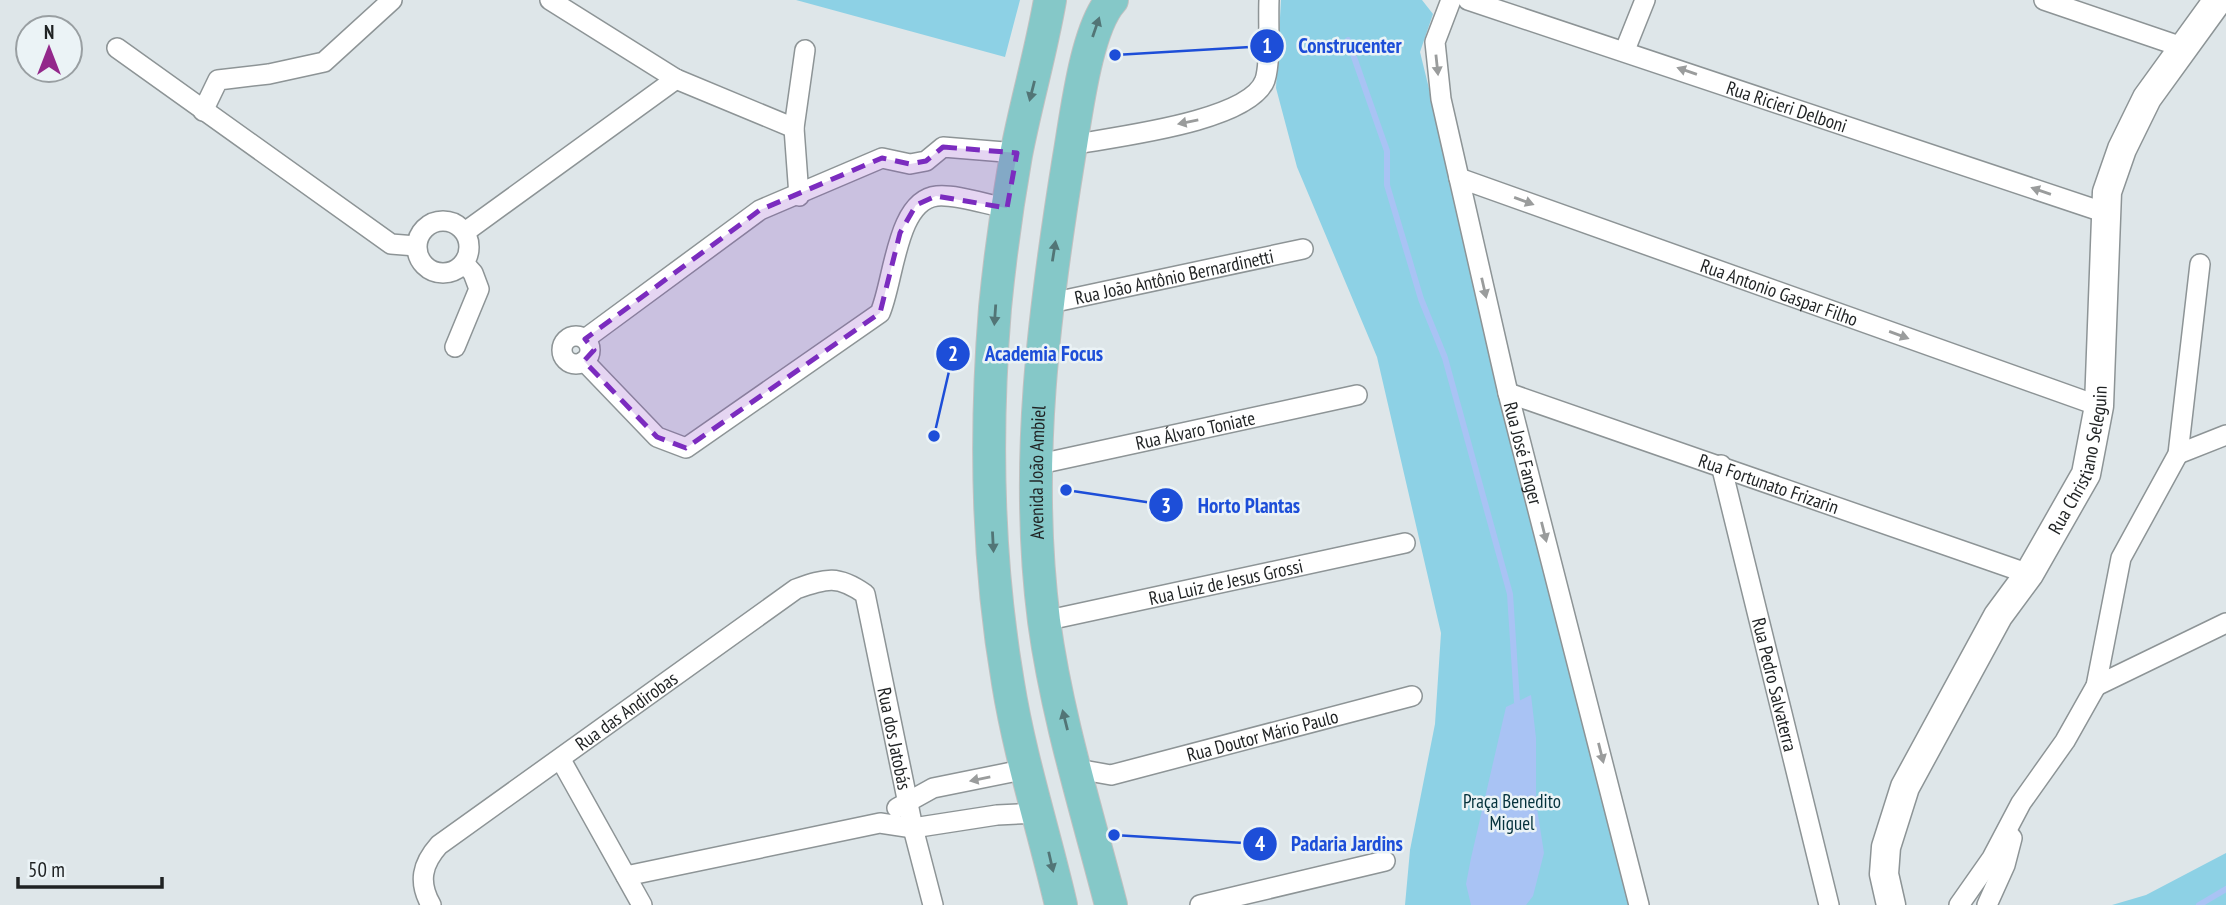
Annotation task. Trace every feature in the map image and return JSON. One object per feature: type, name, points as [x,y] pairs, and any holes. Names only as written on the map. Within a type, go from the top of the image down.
[{"type":"main road","points":[[1050,0],[1007,208],[990,385],[990,504],[996,597],[1008,685],[1061,905]]},
{"type":"main road","name":"Avenida João Ambiel","points":[[1111,905],[1044,621],[1035,465],[1045,304],[1071,145],[1094,30],[1102,10],[1112,0]]},
{"type":"main road","name":"Rua Christiano Seleguin","points":[[1891,905],[1884,874],[1886,847],[1905,786],[1998,616],[2029,574],[2086,474],[2099,406],[2107,192],[2122,149],[2147,98],[2218,0]]},
{"type":"main road","points":[[1027,769],[1056,762],[1077,769]]},
{"type":"main road","points":[[1039,813],[1068,819],[1079,814],[1086,805]]},
{"type":"street","points":[[202,111],[218,80],[269,74],[324,62],[392,0]]},
{"type":"street","points":[[550,0],[676,79],[794,128]]},
{"type":"street","points":[[1071,145],[1214,117],[1251,99],[1266,79],[1269,0]]},
{"type":"street","name":"Rua José Fanger","points":[[1451,0],[1435,42],[1441,99],[1508,393],[1639,905]]},
{"type":"street","name":"Rua Ricieri Delboni","points":[[1468,0],[1625,50],[2106,213]]},
{"type":"street","points":[[1625,50],[1645,0]]},
{"type":"street","points":[[2044,0],[2182,47]]},
{"type":"street","points":[[117,48],[391,244],[416,246]]},
{"type":"street","points":[[799,196],[794,128],[805,50]]},
{"type":"street","points":[[465,232],[676,79]]},
{"type":"street","points":[[1007,208],[936,196],[916,205],[900,233],[888,295],[880,313],[686,449],[657,437],[584,361],[572,363],[563,355],[562,349],[568,338],[574,336],[585,339],[760,210],[799,196],[882,158],[910,164],[926,161],[943,147],[1017,153]]},
{"type":"street","name":"Rua Antonio Gaspar Filho","points":[[1459,178],[2099,406]]},
{"type":"street","points":[[435,221],[452,222],[465,232],[470,248],[464,264],[450,273],[434,272],[421,262],[416,246],[422,231],[435,221]]},
{"type":"street","name":"Rua João Antônio Bernardinetti","points":[[1045,304],[1303,249]]},
{"type":"street","points":[[455,347],[479,289],[474,273],[464,264]]},
{"type":"street","points":[[1959,905],[1992,858],[2021,803],[2065,741],[2096,686],[2121,558],[2178,454],[2200,264]]},
{"type":"street","name":"Rua Fortunato Frizarin","points":[[1508,393],[2029,574]]},
{"type":"street","name":"Rua Álvaro Toniate","points":[[1035,465],[1357,395]]},
{"type":"street","points":[[2178,454],[2226,435]]},
{"type":"street","name":"Rua Pedro Salvaterra","points":[[1721,465],[1829,905]]},
{"type":"street","name":"Rua Luiz de Jesus Grossi","points":[[1044,621],[1405,543]]},
{"type":"street","name":"Rua das Andirobas","points":[[431,905],[424,892],[422,873],[428,858],[439,845],[796,589],[824,579],[847,581]]},
{"type":"street","name":"Rua dos Jatobás","points":[[847,581],[865,594],[873,621],[882,684],[913,828],[933,905]]},
{"type":"street","points":[[2096,686],[2226,623]]},
{"type":"street","name":"Rua Doutor Mário Paulo","points":[[1077,769],[1111,775],[1412,696]]},
{"type":"street","points":[[561,760],[642,905]]},
{"type":"street","points":[[880,822],[907,800],[933,788],[1027,769]]},
{"type":"street","points":[[1086,805],[1111,775]]},
{"type":"street","points":[[1987,905],[2005,865],[2021,803]]},
{"type":"street","points":[[626,876],[880,822],[913,828],[997,815],[1039,813]]},
{"type":"street","points":[[1200,905],[1385,861]]},
{"type":"highlighted area","points":[[943,147],[1017,153],[1007,208],[936,196],[916,205],[900,233],[880,313],[686,448],[657,437],[584,361],[594,350],[585,339],[760,210],[882,158],[910,164],[926,161]]},
{"type":"green space","points":[[796,0],[1020,0],[1005,57]]},
{"type":"green space","name":"Praça Benedito Miguel","points":[[1281,0],[1422,0],[1433,14],[1420,52],[1630,905],[1405,905],[1410,850],[1435,724],[1441,633],[1377,357],[1297,167],[1276,88]]},
{"type":"green space","points":[[2226,853],[2226,905],[2112,905],[2146,895]]},
{"type":"shaded area","points":[[1531,695],[1536,738],[1536,802],[1544,853],[1533,896],[1526,905],[1471,905],[1466,884],[1506,707]]},
{"type":"waterway","points":[[1348,40],[1387,151],[1387,185],[1421,299],[1445,358],[1510,594],[1517,702]]},
{"type":"waterway","points":[[2199,905],[2226,889]]},
{"type":"place","name":"Construcenter","points":[[1115,55]]},
{"type":"place","name":"Academia Focus","points":[[934,436]]},
{"type":"place","name":"Horto Plantas","points":[[1066,490]]},
{"type":"place","name":"Padaria Jardins","points":[[1114,835]]}]
